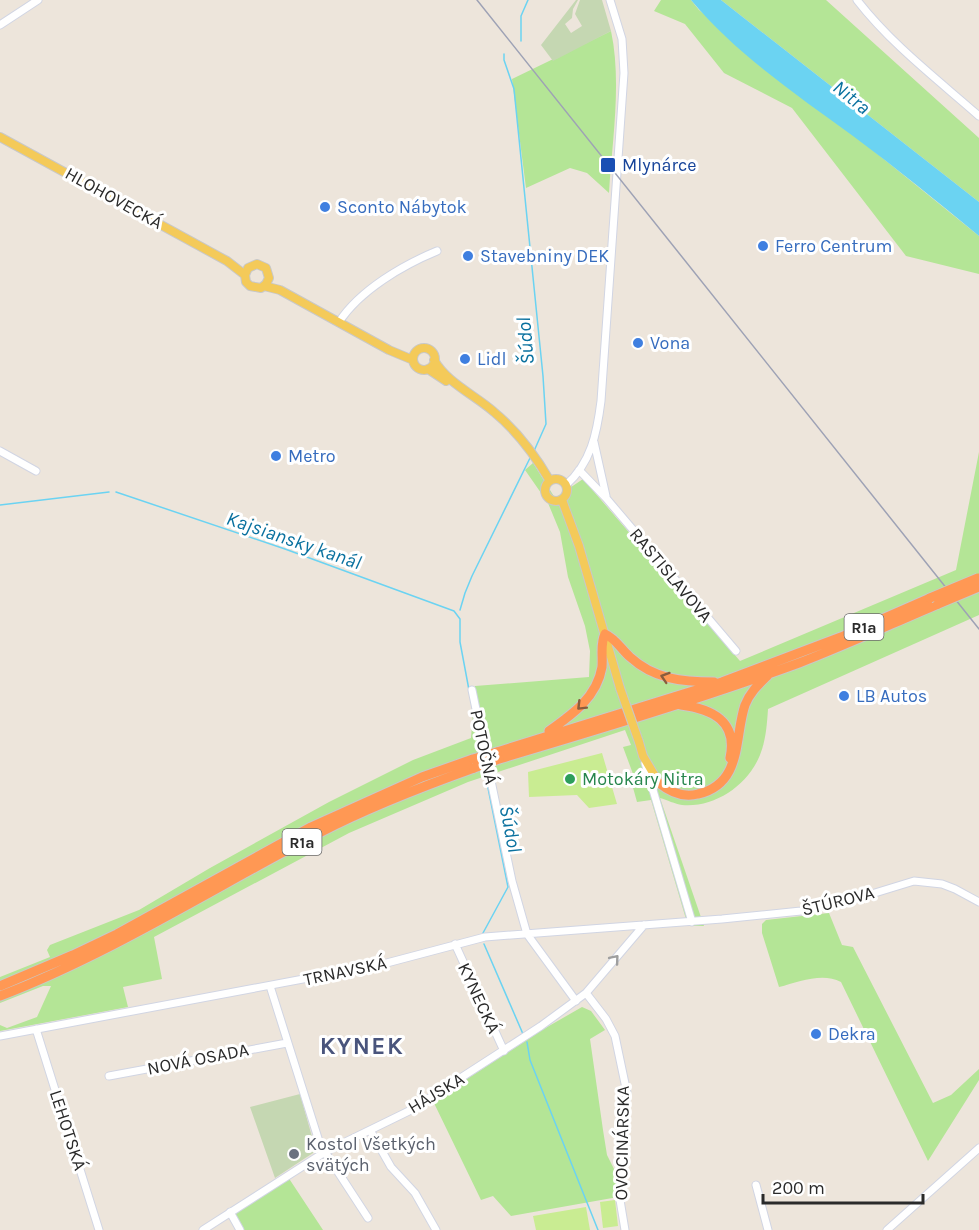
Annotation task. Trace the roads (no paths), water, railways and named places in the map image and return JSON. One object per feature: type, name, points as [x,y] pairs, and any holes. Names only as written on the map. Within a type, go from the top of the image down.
[{"type":"highway","name":"R1a","points":[[0,986],[73,956],[328,819],[422,777],[678,705],[769,673],[832,649],[979,578]]},
{"type":"highway","name":"R1a","points":[[498,755],[542,737],[722,682],[979,586]]},
{"type":"highway","points":[[542,737],[576,711],[596,687],[605,634],[613,638],[638,664],[659,675],[687,682],[722,682]]},
{"type":"highway","points":[[656,787],[684,795],[708,791],[719,783],[729,772],[735,758],[746,703],[753,690],[769,673]]},
{"type":"highway","points":[[656,787],[684,792],[705,788],[723,773],[731,756],[730,738],[720,719],[708,710],[678,705]]},
{"type":"highway","name":"R1a","points":[[0,996],[57,972],[138,932],[348,819],[473,763]]},
{"type":"main road","name":"HLOHOVECKÁ","points":[[0,137],[227,261],[244,275],[250,286],[258,288],[266,282]]},
{"type":"main road","name":"HLOHOVECKÁ","points":[[227,261],[265,267],[266,282]]},
{"type":"main road","points":[[244,275],[251,266]]},
{"type":"main road","name":"HLOHOVECKÁ","points":[[266,282],[389,350],[414,356]]},
{"type":"main road","points":[[529,450],[485,411],[428,369],[418,368],[414,356],[420,349],[429,350],[448,377],[514,430],[536,458],[550,481]]},
{"type":"main road","points":[[428,369],[434,360]]},
{"type":"main road","points":[[558,479],[569,482],[567,493],[562,500],[554,501],[547,497],[546,487],[550,481],[558,479]]},
{"type":"main road","points":[[567,511],[569,482]]},
{"type":"main road","points":[[562,500],[620,688],[656,787]]},
{"type":"street","points":[[0,25],[38,0]]},
{"type":"street","points":[[569,482],[579,470],[594,442],[600,401],[624,64],[621,33],[610,0]]},
{"type":"street","points":[[857,0],[871,18],[907,53],[979,116]]},
{"type":"street","points":[[339,322],[354,302],[410,262],[437,251]]},
{"type":"street","name":"RASTISLAVOVA","points":[[594,442],[606,498]]},
{"type":"street","points":[[0,452],[36,471]]},
{"type":"street","name":"RASTISLAVOVA","points":[[579,470],[606,498],[736,651]]},
{"type":"street","name":"POTOČNÁ","points":[[472,690],[512,881],[527,934],[576,1001]]},
{"type":"street","points":[[656,787],[692,922]]},
{"type":"street","name":"ŠTÚROVA","points":[[692,922],[801,911],[852,900],[914,881],[942,884],[979,902]]},
{"type":"street","name":"TRNAVSKÁ","points":[[0,1036],[383,964],[485,937],[692,922]]},
{"type":"street","name":"HÁJSKA","points":[[203,1230],[324,1153],[411,1110],[504,1051],[586,993],[644,925]]},
{"type":"street","name":"KYNECKÁ","points":[[455,944],[504,1051]]},
{"type":"street","points":[[270,986],[324,1153],[368,1218]]},
{"type":"street","name":"OVOCINÁRSKA","points":[[586,993],[606,1019],[615,1036],[627,1093],[622,1137],[620,1200],[625,1230]]},
{"type":"street","name":"LEHOTSKÁ","points":[[36,1029],[99,1230]]},
{"type":"street","name":"NOVÁ OSADA","points":[[109,1076],[287,1043]]},
{"type":"street","points":[[370,1130],[391,1167],[415,1193],[436,1230]]},
{"type":"street","points":[[887,1230],[979,1148]]},
{"type":"street","points":[[756,1185],[768,1230]]},
{"type":"street","points":[[230,1212],[240,1230]]},
{"type":"water","points":[[691,0],[721,0],[979,202],[979,236],[885,160],[747,56]]},
{"type":"waterway","name":"Šúdol","points":[[521,41],[521,16],[528,0]]},
{"type":"waterway","name":"Šúdol","points":[[504,54],[514,89],[543,376],[546,424],[534,451]]},
{"type":"waterway","name":"Šúdol","points":[[460,610],[472,576],[530,458]]},
{"type":"waterway","name":"Kajsiansky kanál","points":[[0,505],[109,492]]},
{"type":"waterway","name":"Kajsiansky kanál","points":[[116,492],[285,549],[454,611],[460,619],[460,642],[469,690]]},
{"type":"waterway","name":"Šúdol","points":[[473,710],[481,752]]},
{"type":"waterway","name":"Šúdol","points":[[483,933],[508,887],[484,768]]},
{"type":"waterway","name":"Šúdol","points":[[484,944],[523,1034]]},
{"type":"waterway","name":"Šúdol","points":[[527,1042],[530,1060],[598,1230]]},
{"type":"railway","points":[[477,0],[979,629]]},
{"type":"place","name":"Mlynárce","points":[[608,165]]},
{"type":"place","name":"Sconto Nábytok","points":[[325,207]]},
{"type":"place","name":"Ferro Centrum","points":[[763,246]]},
{"type":"place","name":"Stavebniny DEK","points":[[468,256]]},
{"type":"place","name":"Vona","points":[[638,343]]},
{"type":"place","name":"Lidl","points":[[465,359]]},
{"type":"place","name":"Metro","points":[[276,456]]},
{"type":"place","name":"LB Autos","points":[[844,696]]},
{"type":"place","name":"Motokáry Nitra","points":[[570,779]]},
{"type":"place","name":"Dekra","points":[[816,1034]]},
{"type":"place","name":"Kostol Všetkých svätých","points":[[294,1154]]},
{"type":"district","name":"KYNEK","points":[[362,1046]]},
{"type":"water label","name":"Nitra","points":[[852,97]]}]
